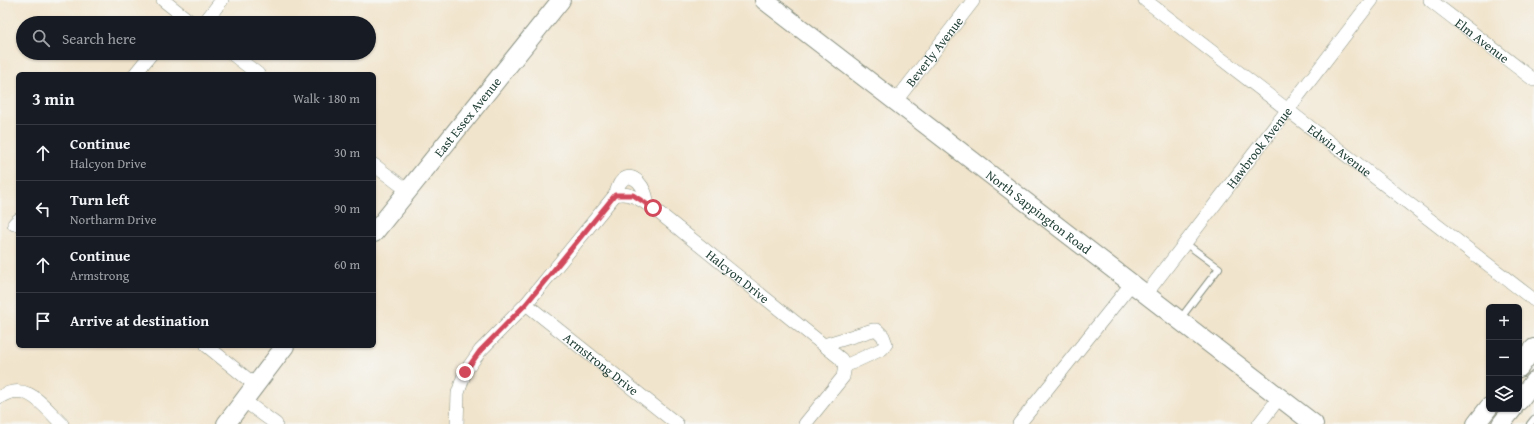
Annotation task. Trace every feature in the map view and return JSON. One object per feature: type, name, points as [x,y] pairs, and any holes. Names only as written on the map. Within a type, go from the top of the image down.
[{"type":"street","points":[[163,0],[180,16]]},
{"type":"street","points":[[209,16],[222,0]]},
{"type":"street","name":"East Essex Avenue","points":[[376,230],[561,0]]},
{"type":"street","name":"North Sappington Road","points":[[764,0],[1314,424]]},
{"type":"street","name":"Beverly Avenue","points":[[895,102],[973,0]]},
{"type":"street","name":"Edwin Avenue","points":[[1145,0],[1534,300]]},
{"type":"street","name":"Hawbrook Avenue","points":[[1019,424],[1139,288],[1185,243],[1372,0]]},
{"type":"street","name":"Elm Avenue","points":[[1430,0],[1534,80]]},
{"type":"street","points":[[137,72],[146,60]]},
{"type":"street","points":[[240,60],[255,72]]},
{"type":"street","points":[[376,166],[407,190]]},
{"type":"street","points":[[457,424],[458,392],[465,372],[480,351],[526,304],[620,195],[621,182],[626,178],[631,177],[640,183],[648,197],[647,204]]},
{"type":"street","name":"Halcyon Drive","points":[[620,195],[633,195],[647,204],[824,345],[841,359],[845,366]]},
{"type":"street","name":"Armstrong Drive","points":[[526,304],[677,424]]},
{"type":"street","points":[[805,424],[842,377],[845,366],[882,349],[886,344],[883,336],[877,330],[873,330],[824,345]]},
{"type":"street","points":[[209,348],[255,385]]},
{"type":"street","points":[[226,424],[283,348]]},
{"type":"street","points":[[1522,364],[1534,348]]},
{"type":"street","points":[[1522,397],[1534,382]]},
{"type":"street","points":[[0,397],[14,391],[28,392],[62,424]]},
{"type":"street","points":[[1259,424],[1279,398]]},
{"type":"street","points":[[243,400],[276,424]]},
{"type":"street","points":[[1476,424],[1486,411]]},
{"type":"street","points":[[1501,424],[1511,412]]},
{"type":"lane","points":[[1180,320],[1219,268],[1185,243]]},
{"type":"lane","points":[[1530,424],[1534,419]]},
{"type":"route","points":[[465,372],[480,351],[526,304],[615,195],[633,195],[653,208]]}]
